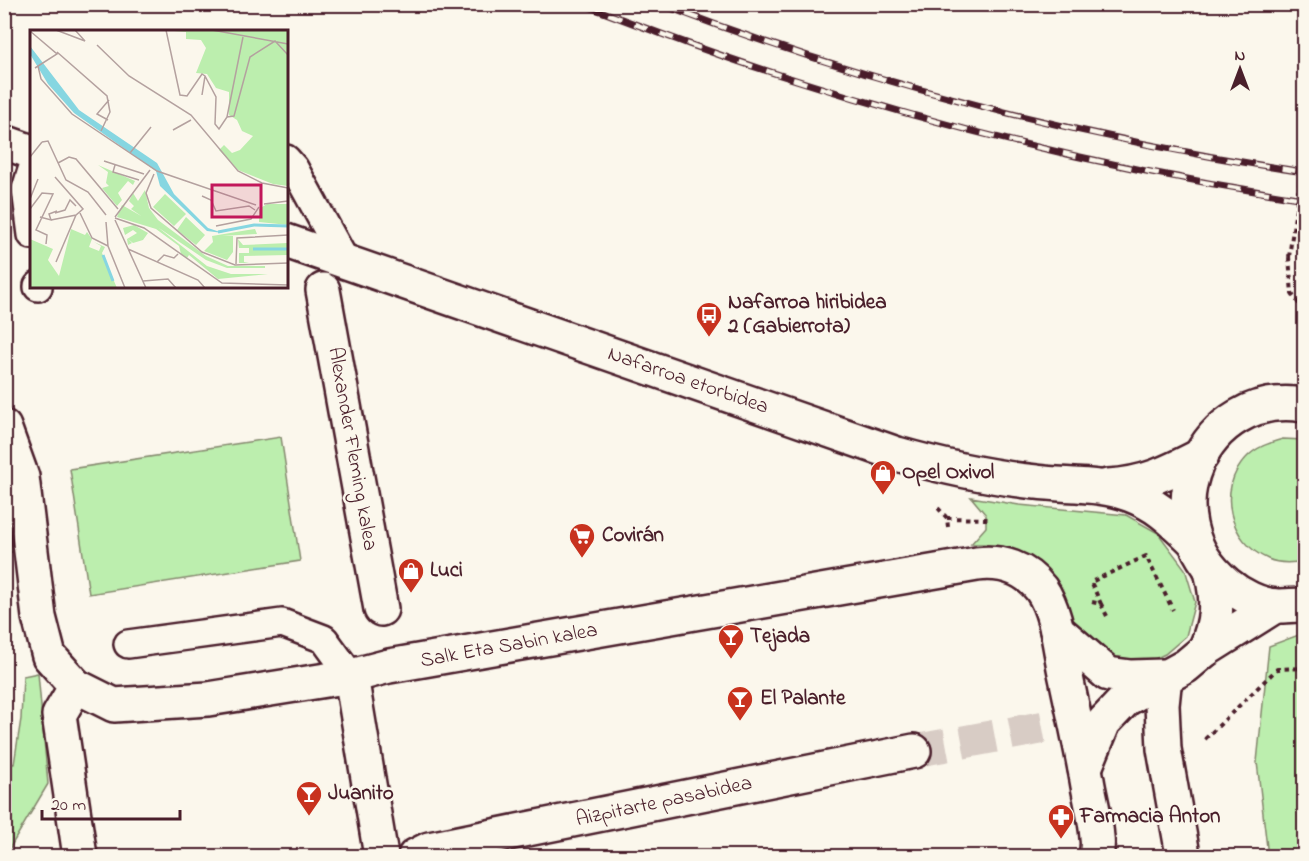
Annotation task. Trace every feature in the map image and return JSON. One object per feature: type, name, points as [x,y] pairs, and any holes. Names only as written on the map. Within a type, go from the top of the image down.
[{"type":"street","points":[[4,142],[30,151]]},
{"type":"street","name":"Nafarroa etorbidea","points":[[288,242],[897,454],[932,464],[1003,478],[1098,487],[1130,494],[1162,510],[1193,540],[1211,572],[1240,594],[1290,605]]},
{"type":"street","name":"Alexander Fleming kalea","points":[[323,290],[381,609]]},
{"type":"street","name":"Nafarroa etorbidea","points":[[1193,540],[1186,504],[1193,470],[1210,440],[1236,418],[1268,405],[1305,405]]},
{"type":"street","name":"Salk Eta Sabin kalea","points":[[4,428],[22,477],[39,617],[49,656],[76,686],[114,705],[208,699],[351,676],[389,666],[954,568],[992,562],[1006,565],[1033,579],[1049,604],[1057,630],[1069,722],[1085,768],[1098,839],[1096,856]]},
{"type":"street","name":"Nafarroa etorbidea","points":[[1098,487],[1130,485],[1164,475],[1202,455]]},
{"type":"street","points":[[1206,650],[1217,610],[1216,591],[1211,572]]},
{"type":"street","points":[[1085,768],[1104,722],[1126,699],[1186,666],[1206,650],[1290,605]]},
{"type":"street","points":[[1057,630],[1108,674],[1131,677],[1165,676]]},
{"type":"street","points":[[351,676],[381,856]]},
{"type":"street","points":[[1165,676],[1162,705],[1164,749],[1182,849],[1181,856]]},
{"type":"street","points":[[76,686],[59,715],[80,856]]},
{"type":"street","name":"Aizpitarte pasabidea","points":[[415,856],[429,849],[914,751]]},
{"type":"lane","points":[[288,161],[294,168],[345,261]]},
{"type":"lane","points":[[30,176],[26,189],[30,220]]},
{"type":"lane","points":[[128,644],[282,623],[324,639],[351,676]]},
{"type":"path","points":[[1305,153],[1289,257],[1292,294],[1305,311]]},
{"type":"path","points":[[933,503],[946,518],[954,568]]},
{"type":"path","points":[[946,518],[997,519]]},
{"type":"path","points":[[1112,625],[1091,582],[1146,556],[1177,618]]},
{"type":"path","points":[[1086,597],[1094,604],[1101,604]]},
{"type":"green space","points":[[281,437],[300,561],[89,594],[70,469]]},
{"type":"green space","points":[[1283,439],[1304,440],[1304,561],[1272,561],[1255,551],[1236,528],[1231,514],[1229,499],[1231,484],[1246,458],[1258,448]]},
{"type":"green space","points":[[4,469],[14,551],[5,555],[4,555]]},
{"type":"green space","points":[[971,497],[1019,505],[1126,515],[1158,533],[1185,569],[1195,602],[1186,636],[1165,654],[1144,664],[1118,665],[1071,627],[1050,574],[1019,552],[985,544],[971,544],[986,527],[986,515]]},
{"type":"green space","points":[[1304,633],[1304,856],[1268,856],[1257,762],[1269,646]]},
{"type":"green space","points":[[38,673],[48,784],[5,856],[5,763],[14,764],[21,719],[23,676]]},
{"type":"tunnel","points":[[914,751],[1062,724]]},
{"type":"railway","points":[[582,4],[742,63],[921,117],[1112,164],[1304,199]]},
{"type":"railway","points":[[660,4],[816,59],[978,105],[1141,143],[1304,172]]},
{"type":"place","name":"Nafarroa hiribidea 2 (Gabierrota)","points":[[709,338]]},
{"type":"place","name":"Opel Oxivol","points":[[883,496]]},
{"type":"place","name":"Covirán","points":[[582,559]]},
{"type":"place","name":"Luci","points":[[411,594]]},
{"type":"place","name":"Tejada","points":[[731,660]]},
{"type":"place","name":"El Palante","points":[[740,722]]},
{"type":"place","name":"Juanito","points":[[309,817]]},
{"type":"place","name":"Farmacia Anton","points":[[1061,840]]}]
